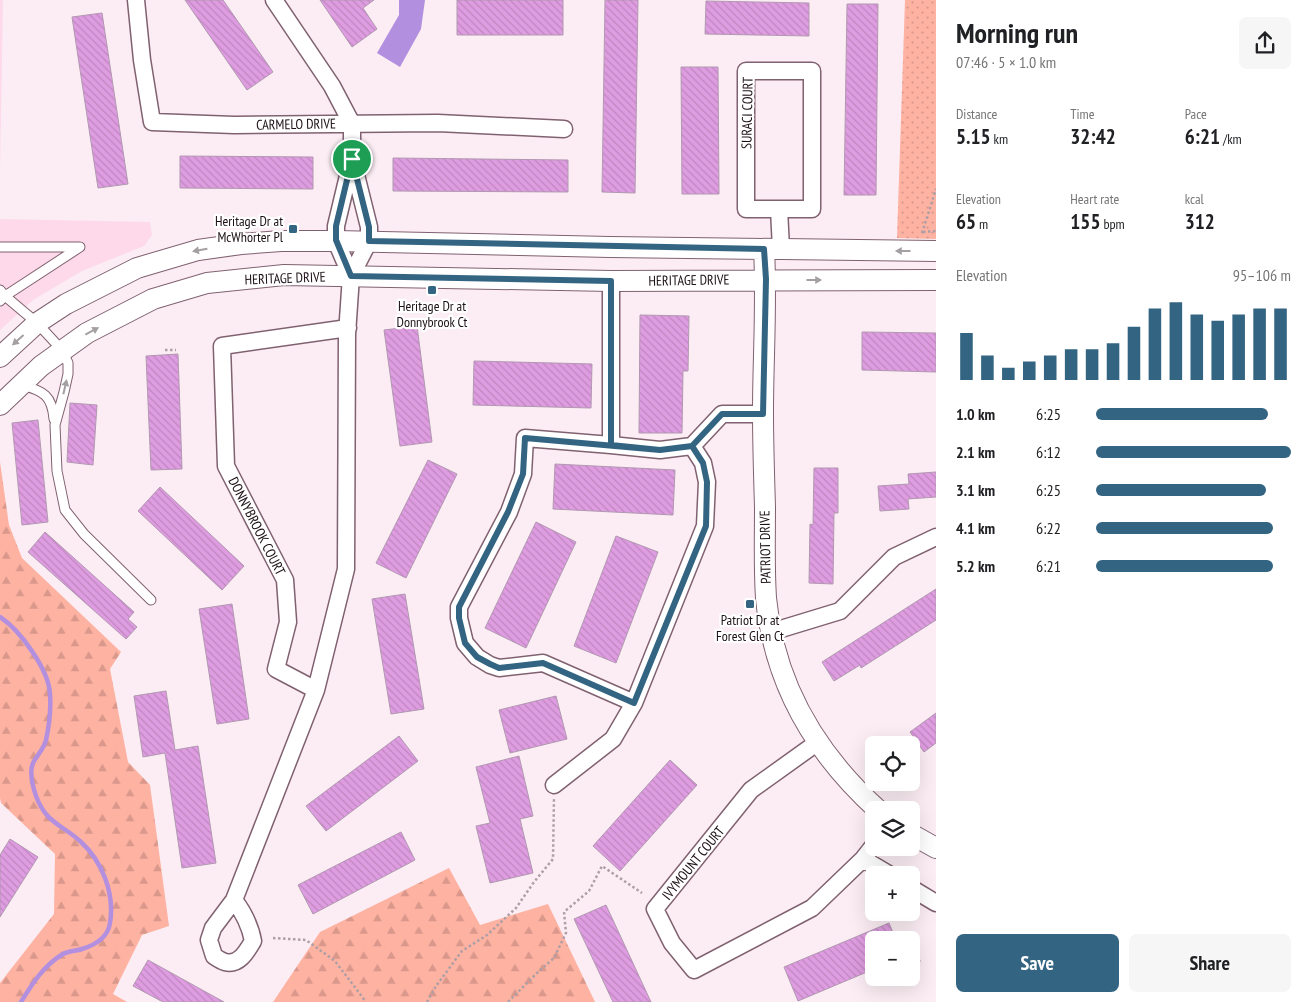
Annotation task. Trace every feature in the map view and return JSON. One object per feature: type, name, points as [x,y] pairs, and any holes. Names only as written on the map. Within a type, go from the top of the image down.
[{"type":"street","name":"CARMELO DRIVE","points":[[136,0],[142,60],[152,122],[234,125],[438,123],[564,129]]},
{"type":"street","points":[[274,0],[332,86],[352,124],[352,159],[336,226],[336,240],[351,276]]},
{"type":"street","name":"SURACI COURT","points":[[746,71],[812,71],[812,210],[779,209],[746,209],[746,71]]},
{"type":"street","points":[[234,900],[316,690],[346,569],[348,328],[351,276],[369,241],[369,227],[352,159]]},
{"type":"street","points":[[773,249],[779,209]]},
{"type":"street","points":[[0,357],[37,324],[66,304],[137,268],[198,250],[281,241],[336,240],[936,251]]},
{"type":"street","name":"PATRIOT DRIVE","points":[[773,249],[766,279],[763,414],[766,597],[771,632],[788,689],[802,718],[838,771],[868,801]]},
{"type":"street","name":"HERITAGE DRIVE","points":[[0,405],[41,366],[87,333],[153,299],[207,283],[284,275],[611,281],[766,279],[936,280]]},
{"type":"street","points":[[611,281],[611,445]]},
{"type":"street","name":"DONNYBROOK COURT","points":[[316,690],[276,669],[288,622],[285,580],[226,466],[222,346],[348,328]]},
{"type":"street","points":[[634,703],[543,663],[499,668],[477,657],[465,643],[459,618],[459,607],[508,512],[523,474],[525,438],[660,450],[692,446],[722,414],[763,414]]},
{"type":"street","points":[[554,791],[614,739],[634,703],[706,526],[707,482],[703,463],[692,446]]},
{"type":"street","points":[[771,632],[840,611],[894,557],[936,537]]},
{"type":"street","name":"IVYMOUNT COURT","points":[[818,742],[751,790],[655,910],[672,943],[694,970],[812,908],[865,856]]},
{"type":"street","points":[[920,839],[936,848]]},
{"type":"street","points":[[863,859],[875,866]]},
{"type":"street","points":[[920,893],[936,903]]},
{"type":"lane","points":[[0,247],[80,247],[2,296],[37,324],[62,350],[68,364],[68,374],[54,425]]},
{"type":"lane","points":[[21,385],[37,389],[48,397],[53,406],[57,470],[65,510],[84,534],[151,600]]},
{"type":"path","points":[[922,232],[936,189]]},
{"type":"path","points":[[165,350],[176,350]]},
{"type":"path","points":[[428,1002],[436,986],[462,951],[487,934],[516,908],[553,859],[554,791]]},
{"type":"path","points":[[508,1002],[554,958],[566,933],[564,912],[589,891],[602,866],[642,893]]},
{"type":"path","points":[[273,938],[306,940],[335,961],[366,1002]]},
{"type":"shaded area","points":[[0,0],[3,0],[0,172]]},
{"type":"shaded area","points":[[399,0],[425,0],[421,29],[400,67],[377,53],[399,15]]},
{"type":"shaded area","points":[[0,219],[150,222],[152,235],[144,246],[82,271],[33,300],[0,330]]},
{"type":"green space","points":[[905,0],[936,0],[936,239],[897,238]]},
{"type":"green space","points":[[0,462],[9,525],[22,558],[121,652],[110,669],[128,762],[150,785],[169,926],[142,935],[113,994],[127,1002],[0,1002],[0,983],[54,914],[55,854],[1,803],[0,798]]},
{"type":"green space","points":[[449,868],[480,925],[548,904],[595,1002],[273,1002],[320,932]]},
{"type":"building","points":[[185,0],[223,0],[273,72],[247,90]]},
{"type":"building","points":[[320,0],[374,0],[363,8],[377,29],[352,47]]},
{"type":"building","points":[[457,0],[563,0],[563,35],[457,35]]},
{"type":"building","points":[[605,0],[638,0],[635,193],[602,192]]},
{"type":"building","points":[[706,1],[809,3],[809,36],[705,34]]},
{"type":"building","points":[[847,4],[878,4],[876,195],[844,195]]},
{"type":"building","points":[[102,13],[128,184],[98,188],[72,17]]},
{"type":"building","points":[[681,67],[718,67],[719,194],[682,194]]},
{"type":"building","points":[[180,156],[313,157],[313,189],[180,188]]},
{"type":"building","points":[[393,158],[568,160],[568,192],[393,191]]},
{"type":"building","points":[[640,315],[689,316],[688,371],[683,371],[682,433],[639,433]]},
{"type":"building","points":[[417,326],[432,442],[400,446],[384,330]]},
{"type":"building","points":[[862,332],[936,333],[936,372],[862,370]]},
{"type":"building","points":[[178,354],[182,469],[151,470],[146,356]]},
{"type":"building","points":[[474,361],[592,364],[591,408],[473,405]]},
{"type":"building","points":[[70,403],[97,405],[93,465],[67,462]]},
{"type":"building","points":[[38,420],[48,522],[22,525],[12,423]]},
{"type":"building","points":[[428,460],[457,474],[406,578],[376,563]]},
{"type":"building","points":[[555,464],[675,470],[673,515],[553,509]]},
{"type":"building","points":[[814,468],[838,468],[838,513],[834,513],[833,584],[809,583],[810,524],[813,525]]},
{"type":"building","points":[[936,472],[936,497],[908,499],[909,509],[880,511],[878,486],[909,484],[908,474]]},
{"type":"building","points":[[160,487],[244,566],[222,590],[138,511]]},
{"type":"building","points":[[536,522],[576,542],[526,648],[485,628]]},
{"type":"building","points":[[45,532],[134,612],[128,619],[137,627],[126,639],[28,552]]},
{"type":"building","points":[[616,536],[658,552],[616,663],[574,646]]},
{"type":"building","points":[[936,589],[936,620],[861,668],[860,665],[834,681],[822,662]]},
{"type":"building","points":[[405,594],[424,709],[391,714],[372,599]]},
{"type":"building","points":[[232,604],[249,719],[217,724],[199,609]]},
{"type":"building","points":[[166,691],[175,750],[198,746],[216,863],[182,868],[165,753],[143,757],[134,696]]},
{"type":"building","points":[[556,696],[567,739],[510,753],[499,710]]},
{"type":"building","points":[[936,713],[936,743],[924,752],[920,746],[920,736],[913,736],[910,732]]},
{"type":"building","points":[[399,736],[418,761],[326,831],[306,806]]},
{"type":"building","points":[[519,756],[533,816],[520,819],[533,873],[490,883],[476,826],[490,823],[476,767]]},
{"type":"building","points":[[670,760],[697,785],[620,871],[593,846]]},
{"type":"building","points":[[401,832],[415,860],[313,914],[298,885]]},
{"type":"building","points":[[10,839],[38,857],[0,917],[0,855]]},
{"type":"building","points":[[606,905],[651,1002],[613,1002],[574,919]]},
{"type":"building","points":[[889,923],[892,931],[870,931]]},
{"type":"building","points":[[865,933],[865,973],[798,1001],[784,967]]},
{"type":"building","points":[[148,960],[224,1002],[163,1002],[133,986]]},
{"type":"waterway","points":[[0,617],[16,631],[32,651],[45,674],[48,684],[50,717],[47,735],[31,771],[36,796],[49,818],[80,841],[95,858],[105,878],[111,900],[110,923],[104,936],[92,945],[65,953],[56,958],[39,975],[21,1002]]},
{"type":"place","name":"Heritage Dr at McWhorter Pl","points":[[293,229]]},
{"type":"place","name":"Heritage Dr at Donnybrook Ct","points":[[432,290]]},
{"type":"place","name":"Patriot Dr at Forest Glen Ct","points":[[750,604]]},
{"type":"route","points":[[352,159],[336,226],[336,240],[351,276],[611,281],[611,445],[660,450],[692,446],[703,463],[707,482],[706,526],[634,703],[543,663],[499,668],[477,657],[465,643],[461,631],[459,607],[508,512],[523,474],[525,438],[660,450],[692,446],[722,414],[763,414],[766,279],[764,249],[369,241],[369,227],[352,159]]}]
